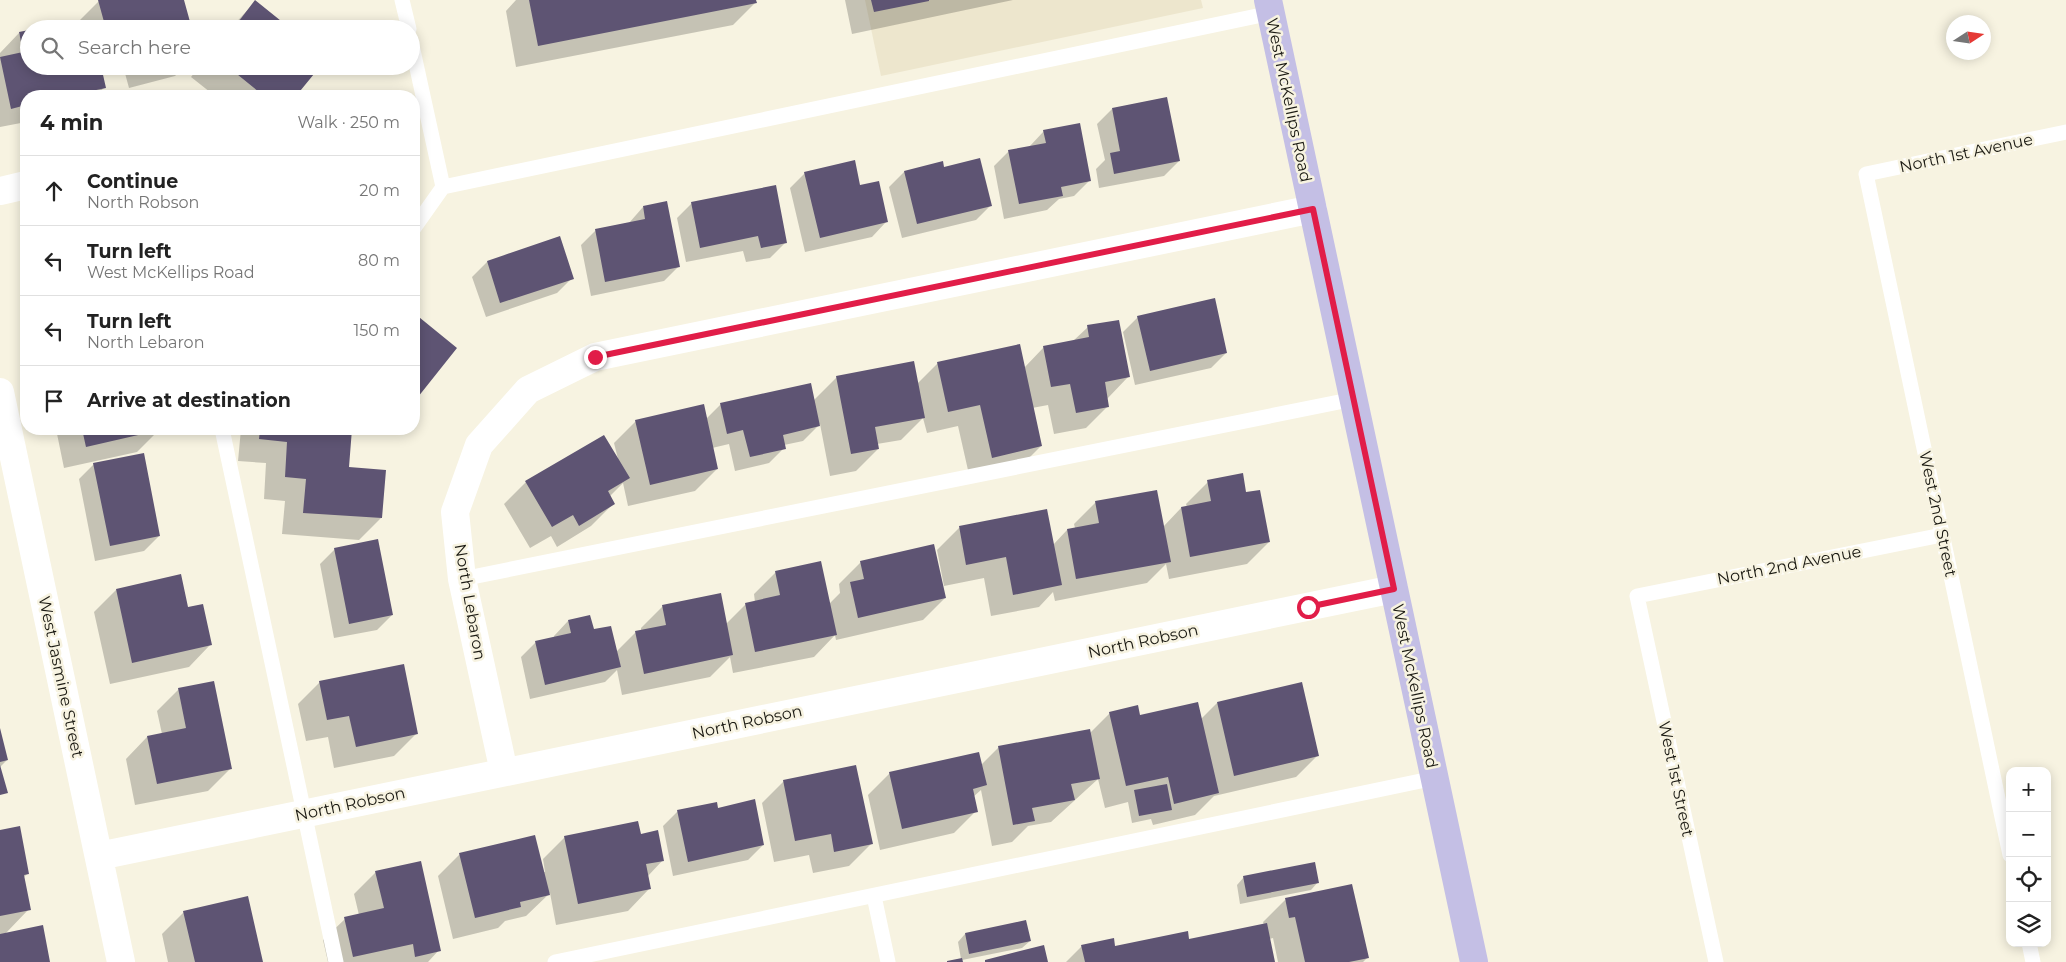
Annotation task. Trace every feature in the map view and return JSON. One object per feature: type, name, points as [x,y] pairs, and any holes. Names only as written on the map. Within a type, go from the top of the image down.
[{"type":"main road","name":"West McKellips Road","points":[[1270,7],[1474,962]]},
{"type":"street","points":[[0,191],[20,187]]},
{"type":"street","name":"North Lebaron","points":[[504,772],[462,579],[455,512],[479,445],[528,390],[595,357],[1313,209]]},
{"type":"street","name":"West Jasmine Street","points":[[0,392],[121,962]]},
{"type":"street","name":"North Robson","points":[[99,856],[1394,589]]},
{"type":"lane","points":[[402,0],[406,20]]},
{"type":"lane","points":[[420,220],[443,187],[1270,7]]},
{"type":"lane","points":[[418,75],[443,187]]},
{"type":"lane","name":"North 1st Avenue","points":[[1866,174],[2066,132]]},
{"type":"lane","name":"West 2nd Street","points":[[1866,174],[2006,836]]},
{"type":"lane","points":[[462,579],[1354,399]]},
{"type":"lane","points":[[223,435],[336,962]]},
{"type":"lane","name":"North 2nd Avenue","points":[[1637,596],[1942,535]]},
{"type":"lane","name":"West 1st Street","points":[[1637,596],[1716,962]]},
{"type":"lane","points":[[555,962],[1435,778]]},
{"type":"lane","points":[[874,896],[888,962]]},
{"type":"lane","points":[[2029,947],[2032,962]]},
{"type":"shaded area","points":[[865,0],[1201,0],[1203,8],[881,76]]},
{"type":"building","points":[[98,0],[184,0],[190,20],[104,20]]},
{"type":"building","points":[[255,0],[280,20],[240,20]]},
{"type":"building","points":[[529,0],[756,0],[757,3],[538,46]]},
{"type":"building","points":[[871,0],[929,0],[929,1],[874,12]]},
{"type":"building","points":[[20,53],[20,75],[103,75],[106,88],[96,90],[20,90],[20,107],[11,109],[0,57]]},
{"type":"building","points":[[238,75],[313,75],[301,90],[257,90]]},
{"type":"building","points":[[1167,97],[1180,161],[1114,174],[1110,153],[1120,151],[1112,108]]},
{"type":"building","points":[[1080,123],[1091,181],[1061,187],[1063,196],[1019,204],[1008,150],[1046,143],[1043,130]]},
{"type":"building","points":[[980,158],[992,206],[917,224],[904,171],[943,161],[944,167]]},
{"type":"building","points":[[855,160],[860,185],[879,181],[888,222],[820,238],[804,172]]},
{"type":"building","points":[[776,185],[787,243],[761,248],[758,236],[700,248],[691,202]]},
{"type":"building","points":[[667,201],[680,267],[605,282],[595,229],[645,219],[643,206]]},
{"type":"building","points":[[560,236],[574,279],[500,303],[487,261]]},
{"type":"building","points":[[1215,298],[1227,353],[1150,371],[1137,316]]},
{"type":"building","points":[[420,318],[457,348],[420,394]]},
{"type":"building","points":[[1119,320],[1130,377],[1105,382],[1109,407],[1076,413],[1070,384],[1051,387],[1043,346],[1089,337],[1087,325]]},
{"type":"building","points":[[1020,344],[1042,446],[992,458],[980,405],[948,412],[937,362]]},
{"type":"building","points":[[914,361],[925,418],[875,427],[879,449],[851,454],[836,376]]},
{"type":"building","points":[[811,383],[820,426],[783,435],[786,449],[750,457],[743,430],[727,434],[720,403]]},
{"type":"building","points":[[704,404],[718,469],[650,485],[635,420]]},
{"type":"building","points":[[83,435],[138,435],[86,447]]},
{"type":"building","points":[[259,435],[352,435],[349,467],[386,470],[382,518],[303,513],[306,479],[285,477],[287,442],[259,439]]},
{"type":"building","points":[[604,435],[630,478],[608,491],[615,504],[579,526],[573,515],[552,527],[525,481]]},
{"type":"building","points":[[144,453],[160,536],[110,546],[93,463]]},
{"type":"building","points":[[1243,473],[1246,492],[1260,490],[1270,542],[1190,557],[1181,507],[1211,501],[1207,480]]},
{"type":"building","points":[[1157,490],[1171,562],[1076,579],[1067,529],[1099,523],[1095,501]]},
{"type":"building","points":[[1047,509],[1062,585],[1013,595],[1006,557],[966,565],[959,526]]},
{"type":"building","points":[[378,539],[393,615],[349,624],[334,548]]},
{"type":"building","points":[[934,544],[946,598],[858,618],[850,582],[864,579],[860,561]]},
{"type":"building","points":[[821,561],[837,635],[755,652],[745,603],[780,595],[775,571]]},
{"type":"building","points":[[181,574],[188,607],[203,604],[212,645],[132,663],[116,589]]},
{"type":"building","points":[[721,593],[733,655],[644,674],[635,631],[666,625],[662,605]]},
{"type":"building","points":[[590,615],[594,629],[611,626],[621,667],[545,685],[535,641],[571,633],[568,620]]},
{"type":"building","points":[[404,664],[418,734],[356,747],[349,716],[327,720],[319,681]]},
{"type":"building","points":[[214,681],[232,769],[157,784],[147,736],[186,728],[178,688]]},
{"type":"building","points":[[1302,682],[1319,756],[1234,776],[1217,702]]},
{"type":"building","points":[[1198,702],[1219,793],[1174,804],[1168,777],[1126,786],[1109,712],[1138,705],[1140,715]]},
{"type":"building","points":[[0,728],[8,760],[0,762]]},
{"type":"building","points":[[1090,729],[1100,779],[1071,784],[1075,800],[1032,808],[1035,821],[1013,825],[998,746]]},
{"type":"building","points":[[979,752],[987,785],[973,789],[978,812],[902,829],[889,772]]},
{"type":"building","points":[[0,765],[8,793],[0,795]]},
{"type":"building","points":[[856,765],[873,844],[834,852],[831,834],[795,841],[783,780]]},
{"type":"building","points":[[1167,784],[1172,810],[1139,816],[1134,790]]},
{"type":"building","points":[[755,799],[764,845],[688,862],[677,810],[717,802],[718,808]]},
{"type":"building","points":[[638,821],[641,834],[658,830],[664,861],[646,864],[651,889],[578,904],[564,836]]},
{"type":"building","points":[[20,826],[29,874],[24,875],[31,910],[0,916],[0,830]]},
{"type":"building","points":[[535,835],[550,895],[520,902],[521,907],[475,918],[459,853]]},
{"type":"building","points":[[421,861],[441,951],[415,957],[413,944],[353,957],[344,917],[384,908],[375,871]]},
{"type":"building","points":[[1315,862],[1319,883],[1247,897],[1243,876]]},
{"type":"building","points":[[1352,884],[1369,958],[1349,962],[1305,962],[1295,917],[1289,918],[1285,898]]},
{"type":"building","points":[[248,896],[263,962],[195,962],[183,911]]},
{"type":"building","points":[[1026,920],[1031,941],[969,954],[965,933]]},
{"type":"building","points":[[1267,923],[1275,962],[1085,962],[1081,945],[1114,938],[1115,946],[1188,931],[1189,939]]},
{"type":"building","points":[[43,925],[50,962],[0,962],[0,934]]},
{"type":"building","points":[[1044,945],[1048,962],[985,962],[985,960]]},
{"type":"building","points":[[962,958],[963,962],[947,962],[947,961]]},
{"type":"route","points":[[595,357],[1313,209],[1394,589],[1308,607]]}]
